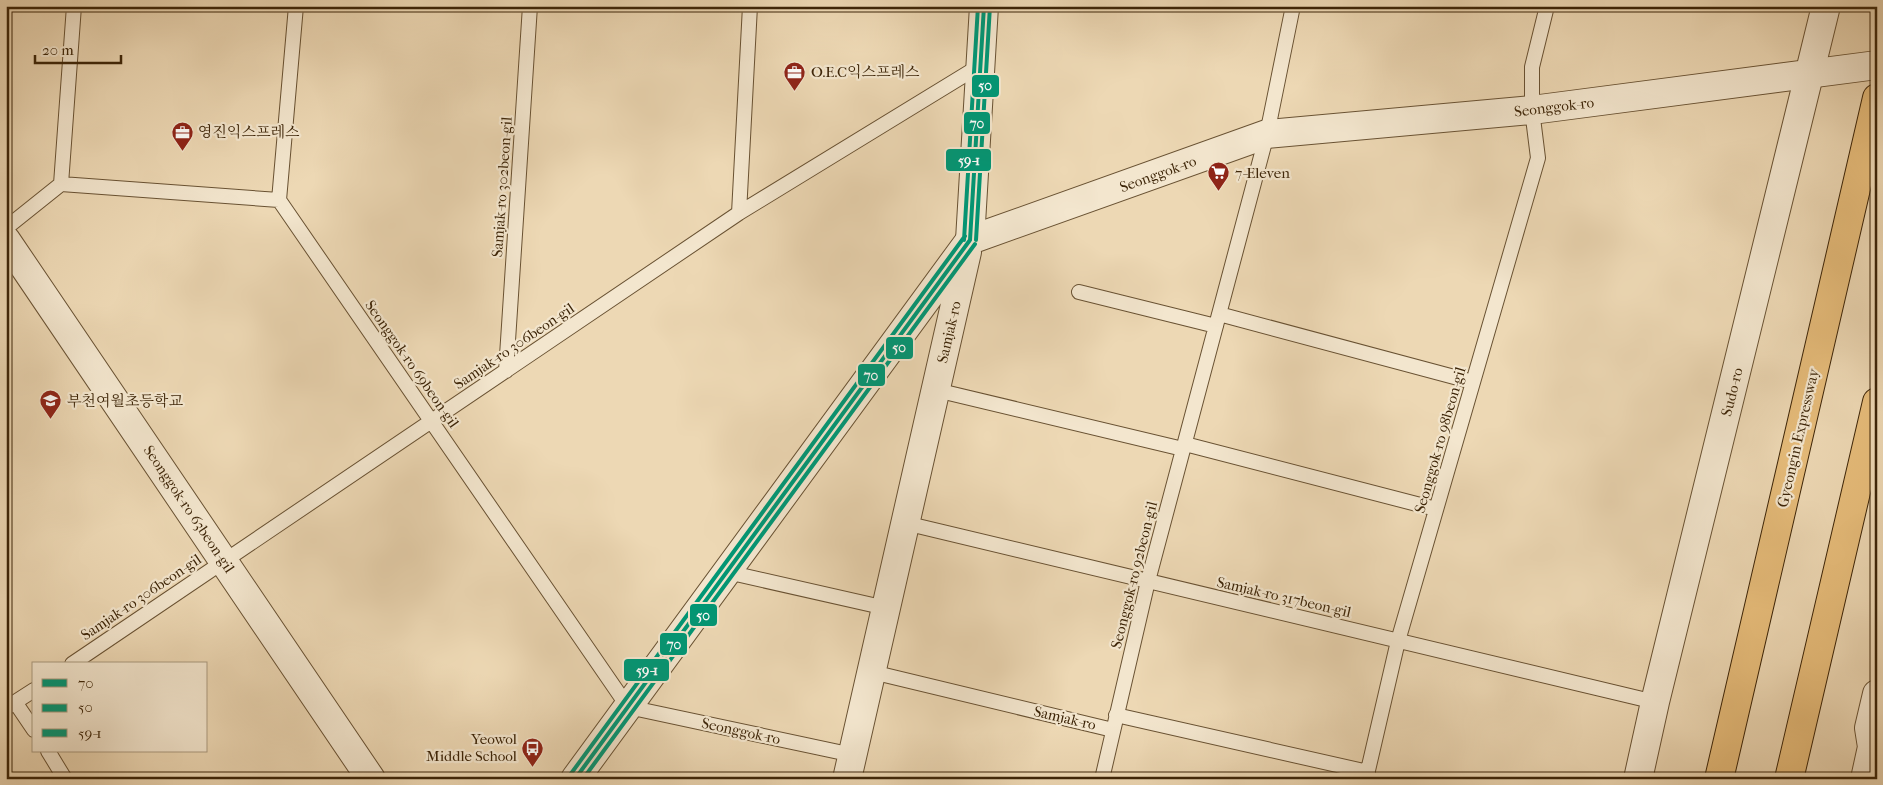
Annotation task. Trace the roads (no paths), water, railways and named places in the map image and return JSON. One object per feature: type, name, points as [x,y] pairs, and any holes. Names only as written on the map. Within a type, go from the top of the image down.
[{"type":"highway","name":"Gyeongin Expressway","points":[[1719,779],[1877,98]]},
{"type":"highway","points":[[1789,779],[1877,402]]},
{"type":"street","name":"Samjak-ro","points":[[850,767],[970,240],[984,6]]},
{"type":"street","name":"Sudo-ro","points":[[1638,779],[1655,702],[1826,6]]},
{"type":"street","name":"Seonggok-ro","points":[[970,240],[1267,134],[1532,110],[1877,65]]},
{"type":"street","name":"Seonggok-ro 63beon-gil","points":[[6,240],[371,779]]},
{"type":"street","points":[[575,779],[970,240]]},
{"type":"street","points":[[1865,779],[1875,747],[1869,728],[1877,694]]},
{"type":"lane","points":[[61,184],[74,6]]},
{"type":"lane","points":[[6,228],[61,184],[279,200],[296,6]]},
{"type":"lane","name":"Samjak-ro 302beon-gil","points":[[506,370],[530,6]]},
{"type":"lane","points":[[739,212],[750,6]]},
{"type":"lane","name":"Seonggok-ro 92beon-gil","points":[[1102,779],[1148,581],[1267,134],[1293,6]]},
{"type":"lane","name":"Seonggok-ro 98beon-gil","points":[[1367,776],[1398,641],[1538,158],[1532,110],[1532,67],[1547,6]]},
{"type":"lane","name":"Samjak-ro 306beon-gil","points":[[75,662],[739,212],[981,65]]},
{"type":"lane","name":"Seonggok-ro 69beon-gil","points":[[279,200],[628,707]]},
{"type":"lane","points":[[1079,292],[1218,320],[1473,382]]},
{"type":"lane","points":[[936,390],[1184,447],[1436,509]]},
{"type":"lane","name":"Samjak-ro 317beon-gil","points":[[905,523],[1655,702]]},
{"type":"lane","points":[[727,572],[886,608]]},
{"type":"lane","name":"Samjak-ro","points":[[872,672],[1113,730]]},
{"type":"lane","points":[[32,691],[11,705],[32,728]]},
{"type":"lane","name":"Seonggok-ro","points":[[628,707],[850,767]]},
{"type":"lane","points":[[1116,715],[1367,776]]},
{"type":"lane","points":[[49,752],[66,779]]},
{"type":"place","name":"O.E.C익스프레스","points":[[795,91]]},
{"type":"place","name":"영진익스프레스","points":[[182,151]]},
{"type":"place","name":"7-Eleven","points":[[1219,192]]},
{"type":"place","name":"부천여월초등학교","points":[[51,420]]},
{"type":"place","name":"Yeowol Middle School","points":[[533,767]]}]
